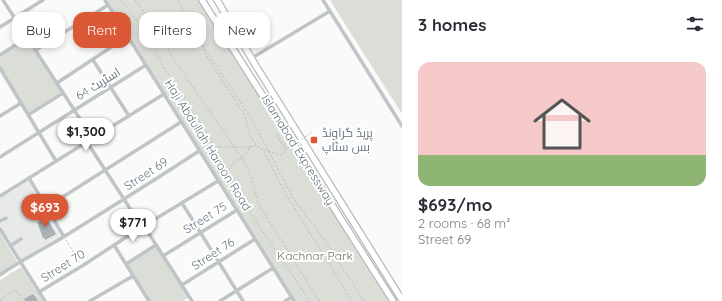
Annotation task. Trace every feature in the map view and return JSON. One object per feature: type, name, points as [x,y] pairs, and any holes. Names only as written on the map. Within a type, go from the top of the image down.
[{"type":"highway","name":"Islamabad Expressway","points":[[202,0],[393,301]]},
{"type":"highway","name":"Islamabad Expressway","points":[[217,0],[402,300]]},
{"type":"street","points":[[3,0],[12,14]]},
{"type":"street","points":[[24,12],[43,0]]},
{"type":"street","name":"Haji Abdullah Haroon Road","points":[[105,0],[113,12]]},
{"type":"street","points":[[323,0],[402,126]]},
{"type":"street","points":[[93,138],[36,50],[108,5]]},
{"type":"street","points":[[252,58],[330,11]]},
{"type":"street","points":[[0,27],[12,20]]},
{"type":"street","name":"Haji Abdullah Haroon Road","points":[[131,41],[293,299]]},
{"type":"street","points":[[0,55],[12,47]]},
{"type":"street","points":[[57,83],[110,48]]},
{"type":"street","points":[[93,60],[130,116]]},
{"type":"street","name":"اسٹریٹ 64","points":[[0,157],[146,65]]},
{"type":"street","points":[[0,70],[56,161]]},
{"type":"street","points":[[28,115],[63,93]]},
{"type":"street","points":[[0,196],[164,94]]},
{"type":"street","points":[[0,116],[21,103]]},
{"type":"street","points":[[39,212],[181,122]]},
{"type":"street","points":[[87,142],[191,300],[186,301]]},
{"type":"street","name":"Street 69","points":[[0,274],[20,261],[64,237],[200,152]]},
{"type":"street","points":[[29,178],[64,237]]},
{"type":"street","name":"Street 70","points":[[40,292],[218,181]]},
{"type":"street","points":[[182,203],[243,301]]},
{"type":"street","name":"Street 75","points":[[163,256],[237,210]]},
{"type":"street","points":[[0,221],[6,218]]},
{"type":"street","points":[[0,229],[45,301]]},
{"type":"street","points":[[10,246],[22,238]]},
{"type":"street","name":"Street 76","points":[[182,285],[255,239]]},
{"type":"street","points":[[114,245],[149,301]]},
{"type":"street","points":[[126,264],[156,245]]},
{"type":"street","points":[[220,301],[273,268]]},
{"type":"street","points":[[90,301],[133,276]]},
{"type":"street","points":[[285,301],[293,299]]},
{"type":"path","points":[[122,0],[141,26],[164,68],[209,136],[227,172],[259,226],[310,301]]},
{"type":"path","points":[[134,0],[150,20],[174,60],[242,158],[252,178],[258,203],[320,301]]},
{"type":"path","points":[[178,0],[185,12]]},
{"type":"path","points":[[204,48],[206,55],[245,116],[250,136],[265,154],[287,196],[352,301]]},
{"type":"path","points":[[206,48],[253,121],[293,198],[324,239],[364,301]]},
{"type":"path","points":[[261,149],[281,155],[286,151],[276,135],[277,134],[287,149],[312,132]]},
{"type":"path","points":[[200,152],[214,147],[256,145]]},
{"type":"path","points":[[218,181],[223,179],[235,161],[245,155],[250,146]]},
{"type":"path","points":[[64,237],[82,266]]},
{"type":"path","points":[[0,300],[16,290],[23,301]]},
{"type":"shaded area","points":[[28,181],[60,236],[22,261],[0,226],[0,198]]},
{"type":"green space","name":"Kachnar Park","points":[[107,0],[201,0],[214,20],[214,48],[232,48],[393,301],[295,301],[131,38],[131,12],[114,12]]},
{"type":"green space","points":[[330,0],[402,0],[402,114],[333,5]]},
{"type":"green space","points":[[13,48],[33,48],[61,92],[28,113],[0,66],[0,56]]},
{"type":"green space","points":[[0,233],[18,263],[0,275]]},
{"type":"green space","points":[[156,246],[189,297],[183,301],[150,301],[127,264]]},
{"type":"green space","points":[[21,267],[43,301],[0,301],[0,280]]},
{"type":"building","points":[[46,218],[54,232],[43,238],[37,222]]},
{"type":"building","points":[[33,294],[37,301],[25,301],[24,299]]},
{"type":"place","name":"پریڈ گراونڈ بس سٹاپ","points":[[314,140]]}]
